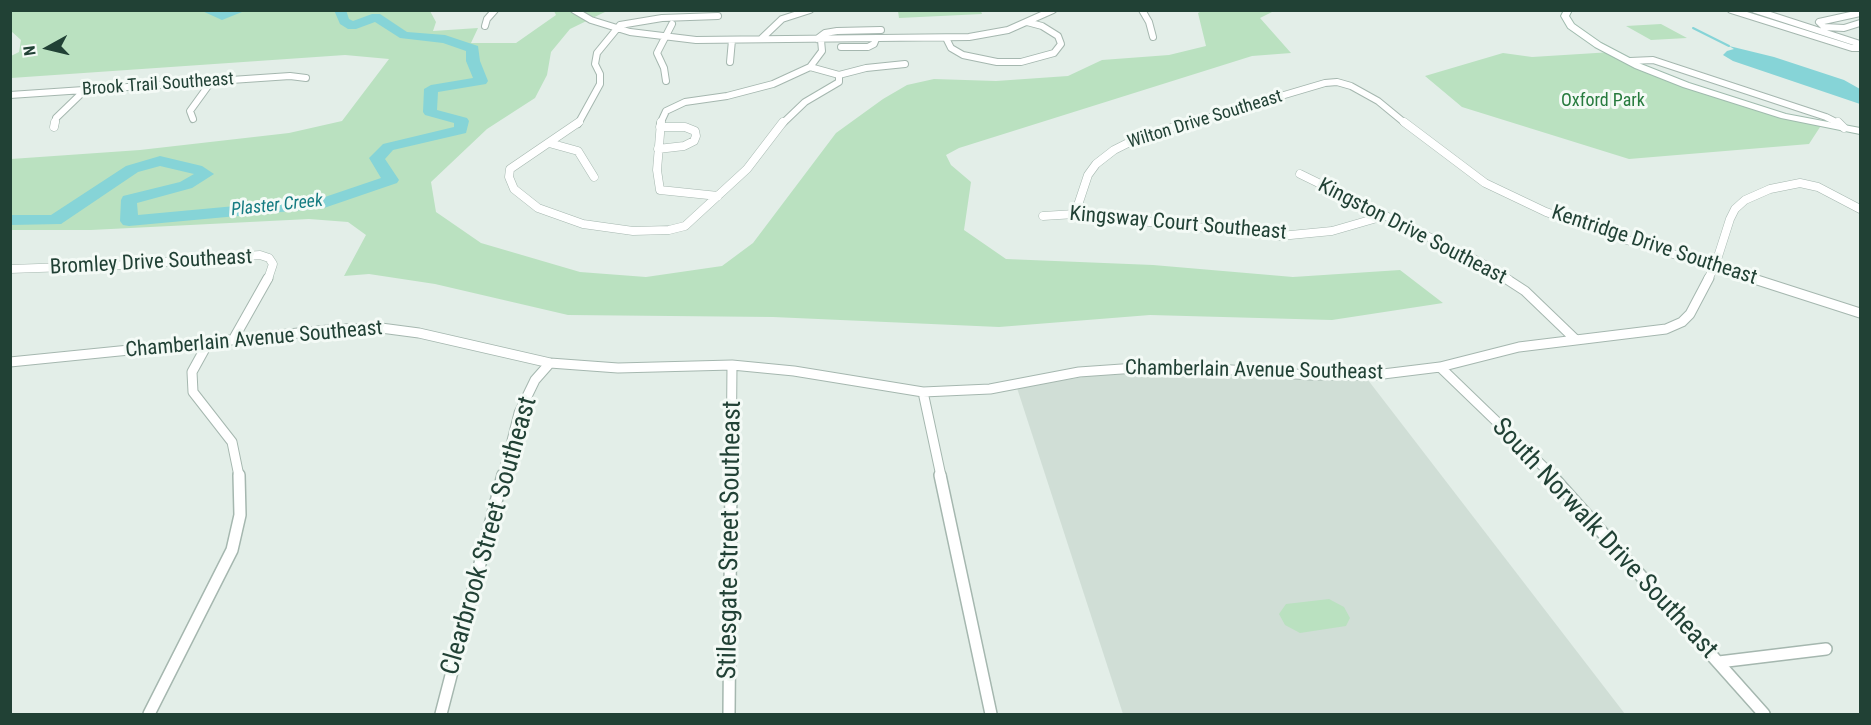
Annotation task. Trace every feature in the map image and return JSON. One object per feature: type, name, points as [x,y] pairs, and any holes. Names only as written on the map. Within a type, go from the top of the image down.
[{"type":"street","points":[[485,26],[487,19],[495,10]]},
{"type":"street","points":[[574,10],[598,23],[617,28],[666,37],[732,40],[946,38],[987,35],[1028,22],[1036,13],[1053,10]]},
{"type":"street","points":[[761,39],[782,19],[810,10]]},
{"type":"street","points":[[1142,10],[1149,22],[1153,37]]},
{"type":"street","points":[[1568,10],[1565,16],[1571,26],[1598,45],[1629,62],[1739,103],[1784,116],[1860,131]]},
{"type":"street","points":[[1731,10],[1852,48],[1860,46]]},
{"type":"street","points":[[1755,10],[1816,29],[1860,46]]},
{"type":"street","points":[[1824,27],[1819,22],[1860,13]]},
{"type":"street","points":[[718,16],[643,20],[620,25],[608,36],[597,53],[595,64],[600,74],[600,84],[578,124],[510,169],[509,177],[514,189],[529,203],[558,216],[610,230],[681,228],[692,222],[747,169],[785,119],[805,102],[839,82],[839,75]]},
{"type":"street","points":[[946,38],[951,48],[963,55],[997,62],[1021,62],[1054,53],[1061,44],[1058,36],[1042,26],[1028,22]]},
{"type":"street","points":[[1816,29],[1844,28],[1860,23]]},
{"type":"street","points":[[666,81],[664,68],[657,56],[672,24]]},
{"type":"street","points":[[819,39],[825,33],[837,31],[881,30]]},
{"type":"street","points":[[718,196],[660,190],[657,170],[663,115],[670,107],[773,84],[810,67],[822,51],[819,39]]},
{"type":"street","points":[[841,47],[868,47],[874,44],[876,39]]},
{"type":"street","points":[[730,62],[732,40]]},
{"type":"street","points":[[1629,62],[1653,60],[1826,117],[1837,121],[1844,128]]},
{"type":"street","points":[[810,67],[839,75],[866,68],[904,64]]},
{"type":"street","name":"Brook Trail Southeast","points":[[10,95],[290,76],[306,78]]},
{"type":"street","points":[[193,119],[190,111],[211,82]]},
{"type":"street","name":"Wilton Drive Southeast","points":[[1075,214],[1088,175],[1096,164],[1114,150],[1138,138],[1325,83],[1337,82]]},
{"type":"street","name":"Kentridge Drive Southeast","points":[[1337,82],[1351,86],[1378,101],[1445,155],[1485,183],[1562,219],[1860,313]]},
{"type":"street","points":[[54,128],[56,118],[85,90]]},
{"type":"street","points":[[658,149],[684,146],[694,141],[696,136],[695,131],[685,127],[660,127]]},
{"type":"street","points":[[549,143],[578,151],[594,177]]},
{"type":"street","name":"Kingston Drive Southeast","points":[[1300,174],[1503,276],[1525,291],[1576,340]]},
{"type":"street","name":"Chamberlain Avenue Southeast","points":[[10,362],[338,329],[381,328],[419,333],[550,363],[618,368],[732,365],[794,371],[923,392],[990,389],[1079,372],[1136,368],[1181,367],[1342,376],[1440,367],[1519,347],[1666,329],[1682,322],[1690,314],[1715,266],[1730,219],[1735,209],[1745,200],[1755,194],[1788,184],[1809,184],[1860,209]]},
{"type":"street","name":"Kingsway Court Southeast","points":[[1042,216],[1075,214],[1280,236],[1332,231],[1384,216]]},
{"type":"street","name":"Bromley Drive Southeast","points":[[10,269],[124,265],[243,255],[260,255],[269,258],[273,264],[270,275],[233,340]]},
{"type":"street","points":[[149,714],[232,550],[240,515],[239,468],[232,441],[194,392],[192,372],[208,343]]},
{"type":"street","name":"Clearbrook Street Southeast","points":[[441,714],[519,413],[535,380],[550,363]]},
{"type":"street","name":"Stilesgate Street Southeast","points":[[729,714],[732,365]]},
{"type":"street","name":"South Norwalk Drive Southeast","points":[[1440,367],[1565,488],[1764,714]]},
{"type":"street","points":[[923,392],[991,714]]},
{"type":"street","points":[[1719,662],[1826,649]]},
{"type":"shaded area","points":[[1180,370],[1368,380],[1625,714],[1123,714],[1017,388],[1089,376]]},
{"type":"green space","points":[[11,11],[430,11],[436,22],[433,31],[478,28],[471,43],[516,43],[556,15],[554,11],[607,11],[570,29],[551,52],[547,75],[535,98],[487,129],[431,182],[436,212],[481,243],[580,272],[646,277],[722,266],[753,243],[836,133],[883,99],[907,85],[934,79],[996,81],[1068,76],[1102,60],[1169,55],[1206,46],[1198,13],[1202,11],[1274,11],[1260,18],[1291,53],[1252,56],[959,148],[946,155],[951,165],[971,182],[964,230],[1006,259],[1153,265],[1293,277],[1400,270],[1443,303],[1332,320],[1150,315],[999,327],[773,317],[568,315],[435,284],[369,274],[344,276],[366,235],[348,222],[309,219],[91,230],[10,230],[11,159],[140,150],[289,133],[342,121],[389,59],[345,55],[11,78],[11,56],[19,52],[21,40],[11,31]]},
{"type":"green space","points":[[898,11],[981,11],[982,14],[899,18]]},
{"type":"green space","points":[[1661,24],[1687,38],[1651,40],[1626,26]]},
{"type":"green space","name":"Oxford Park","points":[[1612,52],[1739,103],[1822,124],[1809,144],[1629,159],[1462,107],[1425,76],[1503,53],[1532,57]]},
{"type":"green space","points":[[1329,599],[1344,607],[1350,618],[1346,626],[1300,633],[1285,625],[1279,614],[1286,604]]},
{"type":"water","points":[[1729,46],[1774,57],[1844,80],[1860,89],[1860,104],[1733,61],[1723,55],[1734,49]]},
{"type":"waterway","name":"Plaster Creek","points":[[206,10],[222,16],[241,10]]},
{"type":"waterway","name":"Plaster Creek","points":[[10,220],[55,220],[132,169],[160,161],[196,169],[206,174],[186,185],[129,200],[129,221],[324,203],[391,180],[377,158],[388,147],[461,130],[462,121],[430,112],[431,89],[481,81],[473,61],[473,49],[445,39],[404,35],[376,17],[352,26],[344,21],[340,10]]},
{"type":"waterway","points":[[1693,28],[1729,46]]}]
